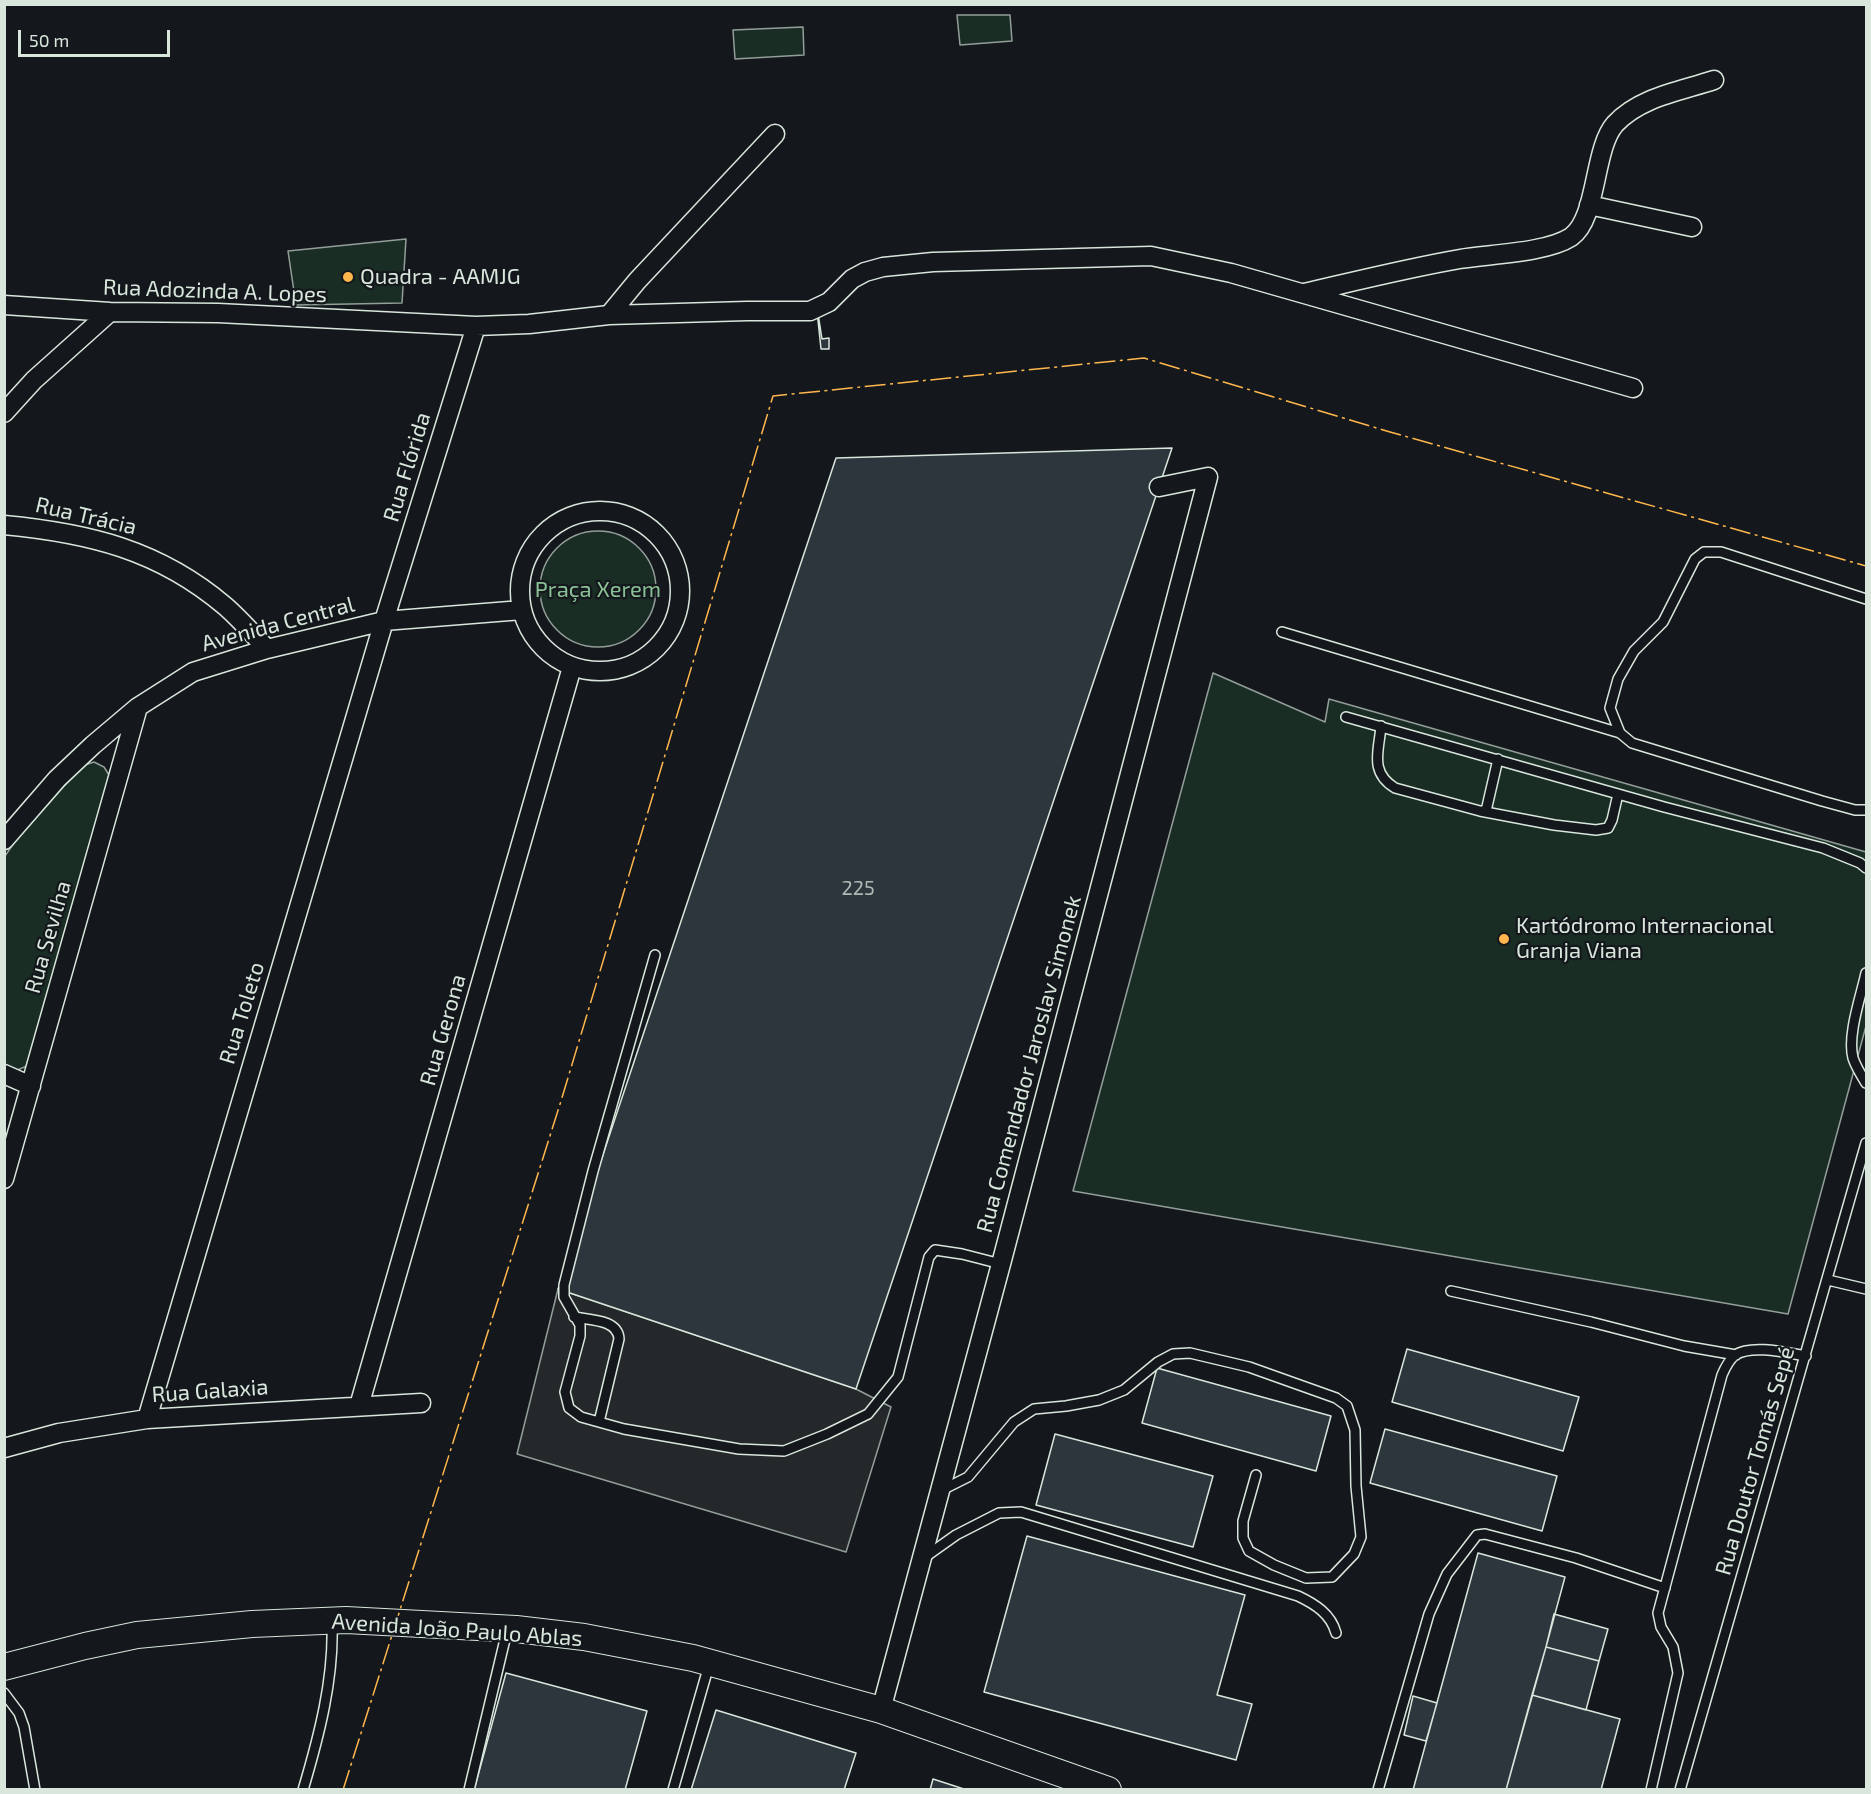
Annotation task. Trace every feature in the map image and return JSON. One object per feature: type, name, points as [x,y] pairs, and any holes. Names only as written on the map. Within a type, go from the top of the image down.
[{"type":"street","points":[[1302,293],[1458,260],[1554,245],[1572,236],[1580,226],[1589,205],[1605,141],[1614,125],[1647,101],[1714,81]]},
{"type":"street","points":[[609,315],[637,281],[775,134]]},
{"type":"street","points":[[1589,205],[1692,227]]},
{"type":"street","name":"Rua Adozinda A. Lopes","points":[[4,306],[110,312],[218,313],[476,326],[529,324],[609,315],[810,311],[829,302],[852,279],[865,272],[883,267],[956,261],[1151,256],[1231,273],[1633,388]]},
{"type":"street","points":[[4,413],[34,380],[110,312]]},
{"type":"street","name":"Rua Flórida","points":[[384,621],[476,326]]},
{"type":"street","name":"Rua Comendador Jaroslav Simonek","points":[[881,1710],[1208,477],[1159,487]]},
{"type":"street","points":[[589,511],[615,512],[640,521],[661,538],[675,560],[680,586],[678,613],[666,637],[648,656],[624,668],[598,672],[572,667],[549,654],[537,641],[522,610],[520,583],[527,558],[542,536],[563,519],[589,511]]},
{"type":"street","name":"Rua Trácia","points":[[4,525],[38,528],[107,542],[145,555],[170,567],[204,589],[227,608],[267,649]]},
{"type":"street","name":"Avenida Central","points":[[5,839],[57,779],[138,707],[193,672],[267,649],[384,621],[522,610]]},
{"type":"street","name":"Rua Toleto","points":[[147,1419],[384,621]]},
{"type":"street","name":"Rua Gerona","points":[[360,1406],[572,667]]},
{"type":"street","name":"Rua Sevilha","points":[[4,1179],[138,707]]},
{"type":"street","points":[[4,1074],[31,1086]]},
{"type":"street","name":"Rua Galaxia","points":[[4,1448],[59,1433],[147,1419],[421,1403]]},
{"type":"street","name":"Avenida João Paulo Ablas","points":[[4,1667],[137,1635],[252,1624],[332,1621],[507,1629],[584,1637],[710,1662],[881,1710],[1108,1790]]},
{"type":"lane","points":[[1866,599],[1721,552],[1704,552],[1695,559],[1663,622],[1634,651],[1618,679],[1610,708],[1620,732],[1632,743],[1822,801],[1856,810],[1866,810]]},
{"type":"lane","points":[[1282,632],[1620,732]]},
{"type":"lane","points":[[1346,717],[1618,794],[1823,848],[1860,863],[1866,868]]},
{"type":"lane","points":[[1381,726],[1377,757],[1379,772],[1384,782],[1395,788],[1480,811],[1554,825],[1596,830],[1608,828],[1618,794]]},
{"type":"lane","points":[[1486,811],[1498,759]]},
{"type":"lane","points":[[655,955],[593,1171],[564,1285],[564,1297],[580,1325],[580,1336],[565,1392],[569,1408],[581,1417],[624,1429],[739,1449],[784,1451],[868,1414],[898,1377],[929,1257],[934,1250],[962,1254],[1001,1264]]},
{"type":"lane","points":[[1866,973],[1854,1028],[1852,1056],[1866,1083]]},
{"type":"lane","name":"Rua Doutor Tomás Sepé","points":[[1680,1790],[1866,1148]]},
{"type":"lane","points":[[1828,1280],[1866,1289]]},
{"type":"lane","points":[[1451,1291],[1591,1322],[1684,1346],[1736,1355]]},
{"type":"lane","points":[[574,1317],[611,1324],[617,1328],[619,1333],[599,1422]]},
{"type":"lane","points":[[1651,1790],[1678,1673],[1673,1647],[1661,1628],[1658,1613],[1722,1375],[1728,1363],[1736,1355],[1746,1350],[1806,1356]]},
{"type":"lane","points":[[940,1491],[968,1477],[1014,1422],[1034,1408],[1066,1406],[1099,1400],[1124,1390],[1158,1362],[1173,1354],[1190,1353],[1249,1367],[1336,1398],[1347,1406],[1355,1430],[1356,1486],[1361,1537],[1354,1554],[1332,1577],[1306,1578],[1274,1565],[1250,1551],[1243,1538],[1243,1521],[1256,1475]]},
{"type":"lane","points":[[921,1560],[956,1535],[999,1513],[1021,1512],[1298,1596],[1313,1603],[1333,1621],[1336,1633]]},
{"type":"lane","points":[[1378,1790],[1429,1614],[1447,1574],[1477,1535],[1485,1534],[1576,1558],[1665,1588]]},
{"type":"lane","points":[[303,1790],[318,1738],[333,1647],[332,1621]]},
{"type":"lane","points":[[469,1790],[507,1629]]},
{"type":"lane","points":[[673,1790],[710,1662]]},
{"type":"lane","points":[[4,1693],[24,1726],[35,1790]]},
{"type":"green space","points":[[957,15],[1010,15],[1012,41],[960,45]]},
{"type":"green space","points":[[803,27],[804,55],[735,59],[733,30]]},
{"type":"green space","name":"Quadra - AAMJG","points":[[406,239],[402,303],[296,305],[288,251]]},
{"type":"green space","name":"Praça Xerem","points":[[598,531],[620,536],[639,548],[651,567],[656,589],[651,611],[639,630],[620,642],[598,647],[576,642],[557,630],[545,611],[540,589],[545,567],[557,548],[576,536]]},
{"type":"green space","name":"Kartódromo Internacional Granja Viana","points":[[1213,673],[1325,722],[1329,699],[1866,852],[1866,1026],[1788,1314],[1073,1191]]},
{"type":"green space","points":[[94,762],[104,767],[109,775],[27,1066],[15,1071],[5,1066],[5,856],[16,840],[82,766]]},
{"type":"shaded area","points":[[558,1289],[856,1389],[891,1407],[846,1552],[517,1454]]},
{"type":"building","points":[[816,301],[822,339],[829,338],[829,349],[821,349]]},
{"type":"building","points":[[1172,448],[856,1389],[558,1289],[836,458]]},
{"type":"building","points":[[1407,1349],[1579,1397],[1563,1451],[1392,1402]]},
{"type":"building","points":[[1157,1368],[1331,1416],[1316,1471],[1142,1423]]},
{"type":"building","points":[[1385,1429],[1557,1476],[1542,1531],[1370,1483]]},
{"type":"building","points":[[1055,1434],[1213,1476],[1193,1547],[1036,1505]]},
{"type":"building","points":[[1027,1536],[1245,1595],[1217,1695],[1252,1704],[1236,1760],[984,1692]]},
{"type":"building","points":[[1478,1553],[1565,1577],[1546,1647],[1506,1790],[1413,1790]]},
{"type":"building","points":[[1554,1614],[1608,1629],[1599,1661],[1546,1647]]},
{"type":"building","points":[[1546,1647],[1599,1661],[1586,1710],[1532,1695]]},
{"type":"building","points":[[506,1673],[647,1711],[625,1790],[474,1790]]},
{"type":"building","points":[[1532,1695],[1620,1719],[1601,1790],[1506,1790]]},
{"type":"building","points":[[1413,1696],[1437,1703],[1426,1741],[1404,1735]]},
{"type":"building","points":[[716,1710],[856,1753],[844,1790],[691,1790]]},
{"type":"building","points":[[933,1779],[967,1790],[930,1790]]},
{"type":"power","points":[[343,1790],[561,1101],[773,396],[1144,358],[1390,432],[1866,566]]},
{"type":"place","name":"Quadra - AAMJG","points":[[348,277]]},
{"type":"place","name":"Kartódromo Internacional Granja Viana","points":[[1504,939]]}]
